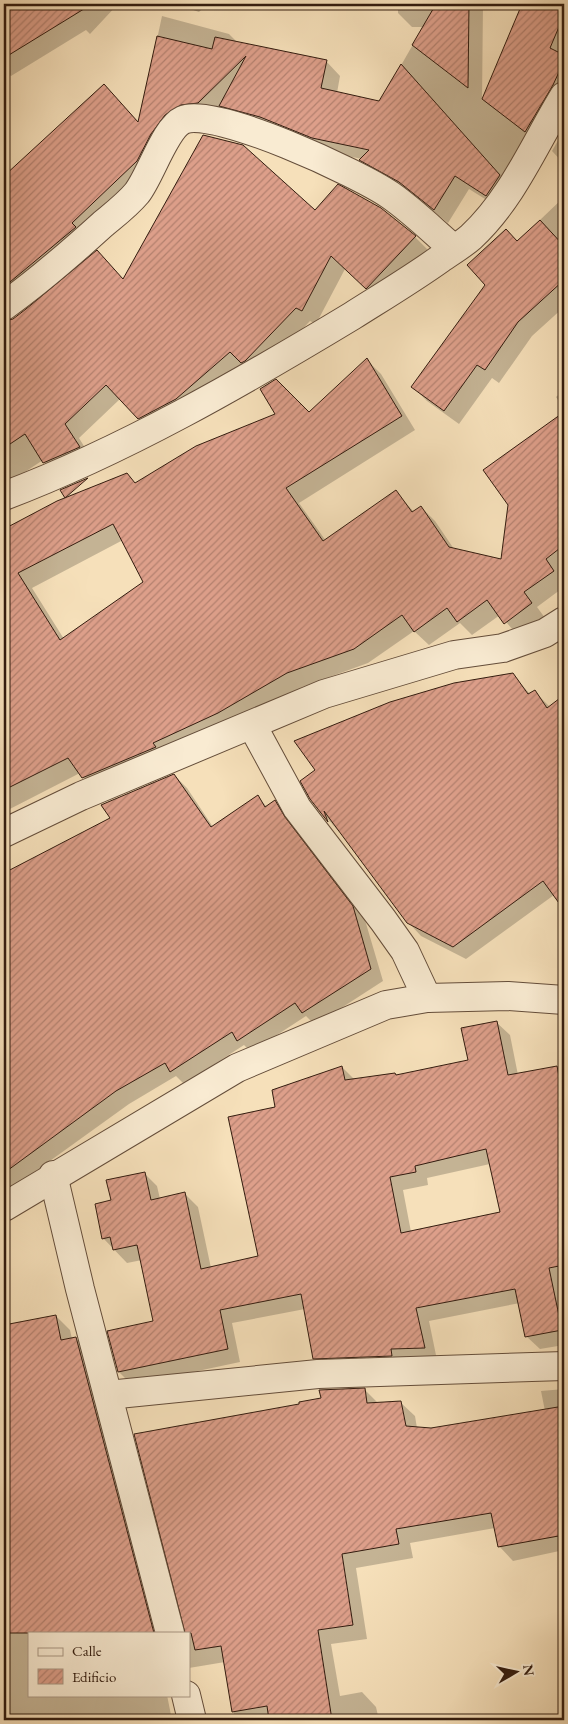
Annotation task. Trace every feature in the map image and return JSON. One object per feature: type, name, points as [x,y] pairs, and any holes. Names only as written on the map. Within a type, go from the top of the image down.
[{"type":"street","points":[[4,496],[60,474],[212,396],[328,330],[411,279],[471,237],[516,183],[536,142],[564,96]]},
{"type":"street","points":[[4,306],[70,254],[124,207],[152,172],[167,136],[182,120],[194,119],[220,122],[306,152],[390,195],[454,249]]},
{"type":"street","points":[[4,833],[81,796],[324,694],[454,655],[503,648],[545,634],[564,621]]},
{"type":"street","points":[[252,725],[297,808],[383,920],[404,951],[427,998]]},
{"type":"street","points":[[4,1207],[53,1175],[237,1068],[386,1006],[427,998],[508,996],[564,1000]]},
{"type":"street","points":[[53,1175],[170,1632]]},
{"type":"street","points":[[108,1395],[318,1374],[564,1366]]},
{"type":"street","points":[[186,1696],[192,1720]]},
{"type":"building","points":[[4,4],[92,4],[4,58]]},
{"type":"building","points":[[436,4],[469,4],[468,88],[412,45]]},
{"type":"building","points":[[522,4],[564,4],[564,15],[550,48],[564,55],[564,61],[553,85],[525,132],[482,99]]},
{"type":"building","points":[[157,36],[212,49],[215,37],[327,60],[321,88],[379,101],[401,64],[500,175],[486,196],[455,176],[434,210],[399,182],[359,160],[369,150],[312,138],[260,117],[219,106],[246,56],[198,103],[181,105],[165,115],[151,134],[137,161],[72,223],[76,227],[4,287],[4,176],[104,84],[138,122]]},
{"type":"building","points":[[203,135],[243,145],[315,210],[338,184],[381,208],[416,236],[366,289],[331,256],[302,311],[296,308],[245,361],[241,363],[230,352],[176,399],[138,419],[106,385],[65,424],[80,447],[43,463],[25,434],[4,448],[4,321],[13,319],[97,250],[123,279]]},
{"type":"building","points":[[540,220],[564,246],[564,280],[518,322],[485,370],[477,365],[444,411],[411,387],[485,285],[467,265],[506,229],[517,241]]},
{"type":"building","points":[[367,358],[402,416],[286,488],[323,541],[396,490],[412,512],[421,506],[449,547],[501,559],[508,505],[483,470],[564,412],[564,545],[546,559],[554,571],[524,592],[532,603],[504,624],[487,600],[457,622],[447,608],[414,632],[402,615],[354,649],[287,673],[218,713],[153,743],[156,747],[82,778],[68,758],[4,790],[4,529],[57,501],[127,473],[135,483],[196,446],[275,414],[260,389],[276,379],[309,412]],"holes":[[[113,524],[143,582],[60,640],[18,573]]]},
{"type":"building","points":[[88,478],[65,498],[60,490]]},
{"type":"building","points":[[513,673],[528,694],[535,690],[547,708],[564,695],[564,910],[543,881],[453,947],[407,923],[324,811],[328,822],[310,799],[300,781],[315,770],[294,741],[390,702],[454,683]]},
{"type":"building","points":[[174,774],[211,827],[258,795],[265,807],[275,800],[285,817],[353,906],[371,969],[302,1013],[295,1003],[237,1041],[232,1032],[170,1072],[165,1063],[116,1091],[4,1173],[4,873],[110,818],[101,805]]},
{"type":"building","points":[[497,1021],[508,1075],[557,1066],[560,1082],[564,1082],[564,1265],[549,1268],[562,1330],[525,1337],[515,1289],[416,1308],[425,1348],[391,1349],[392,1356],[313,1359],[301,1294],[220,1310],[228,1349],[118,1372],[107,1331],[153,1321],[137,1245],[113,1250],[110,1237],[102,1239],[95,1204],[111,1200],[106,1180],[145,1172],[151,1200],[185,1192],[201,1269],[258,1256],[228,1117],[275,1107],[272,1090],[342,1066],[345,1080],[395,1073],[396,1075],[468,1060],[461,1028]],"holes":[[[486,1149],[500,1212],[401,1233],[390,1177],[416,1172],[415,1166]]]},
{"type":"building","points":[[56,1315],[61,1340],[76,1337],[154,1632],[4,1633],[4,1325]]},
{"type":"building","points":[[365,1388],[367,1403],[401,1401],[406,1426],[431,1428],[564,1406],[564,1535],[498,1547],[491,1513],[396,1529],[399,1544],[342,1554],[353,1625],[318,1630],[332,1720],[269,1720],[267,1706],[232,1712],[221,1646],[195,1650],[191,1633],[185,1632],[134,1434],[299,1404],[299,1402],[321,1398],[319,1390]]}]
